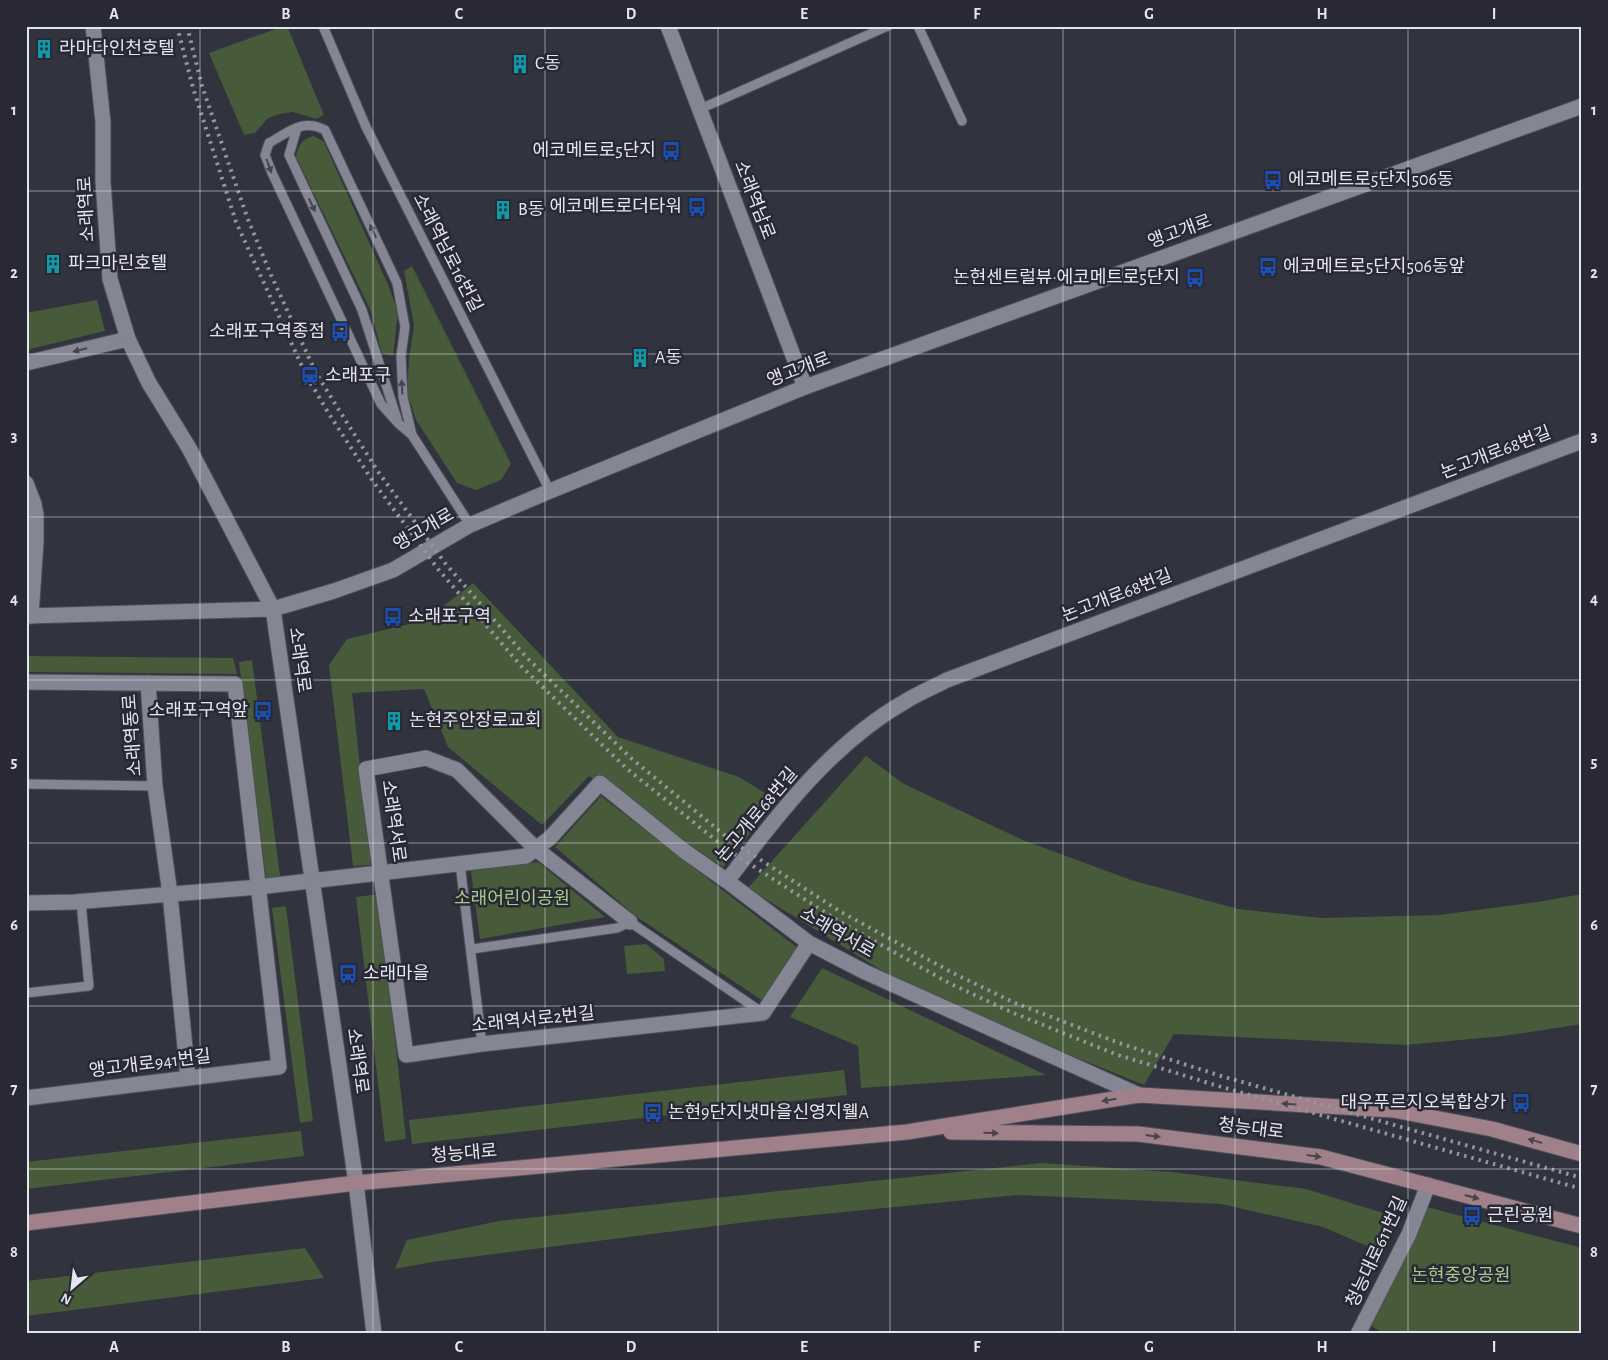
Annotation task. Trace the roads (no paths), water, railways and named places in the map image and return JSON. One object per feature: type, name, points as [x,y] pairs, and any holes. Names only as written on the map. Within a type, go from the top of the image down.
[{"type":"main road","name":"청능대로","points":[[26,1223],[356,1183],[907,1132],[1139,1095],[1393,1110],[1492,1129],[1582,1154]]},
{"type":"main road","name":"청능대로","points":[[907,1132],[1138,1134],[1321,1157],[1582,1226]]},
{"type":"street","name":"소래역로","points":[[93,26],[103,122],[103,182],[110,279],[128,339],[149,382],[190,448],[273,609],[356,1183],[374,1334]]},
{"type":"street","name":"소래역남로","points":[[668,26],[805,388]]},
{"type":"street","name":"앵고개로","points":[[28,616],[273,609],[334,591],[393,570],[470,525],[805,388],[1582,106]]},
{"type":"street","points":[[26,364],[128,339]]},
{"type":"street","name":"논고개로68번길","points":[[727,881],[785,807],[821,768],[863,730],[906,701],[947,680],[1582,441]]},
{"type":"street","points":[[26,483],[34,504],[31,513],[36,542],[28,616]]},
{"type":"street","points":[[26,682],[148,683]]},
{"type":"street","name":"소래역동로","points":[[188,1078],[170,894],[155,786],[148,683],[235,684],[279,1067]]},
{"type":"street","name":"소래역서로","points":[[382,874],[366,769],[426,758],[457,770],[536,849],[630,922]]},
{"type":"street","name":"소래역서로","points":[[312,881],[526,856],[550,838],[600,783],[683,850],[809,943],[865,972],[1139,1095]]},
{"type":"street","name":"소래역서로2번길","points":[[382,874],[406,1055],[482,1044],[763,1013]]},
{"type":"street","points":[[26,903],[81,902],[312,881]]},
{"type":"street","points":[[763,1013],[809,943]]},
{"type":"street","name":"앵고개로941번길","points":[[26,1098],[279,1067]]},
{"type":"street","name":"청능대로611번길","points":[[1358,1334],[1409,1234],[1428,1185]]},
{"type":"lane","name":"소래역남로16번길","points":[[323,26],[366,127],[550,491]]},
{"type":"lane","points":[[700,109],[888,26]]},
{"type":"lane","points":[[918,26],[962,121]]},
{"type":"lane","points":[[412,434],[398,423],[381,404],[268,164],[265,155],[270,143],[296,128],[308,124],[316,125],[325,130],[397,282],[405,327],[401,356],[403,397],[412,434],[470,525]]},
{"type":"lane","points":[[296,128],[288,155],[362,310],[398,423]]},
{"type":"lane","points":[[26,784],[155,786]]},
{"type":"lane","points":[[460,864],[472,949],[482,1044]]},
{"type":"lane","points":[[26,993],[89,986],[81,902]]},
{"type":"lane","points":[[472,949],[617,928],[630,922]]},
{"type":"lane","name":"소래역서로","points":[[630,922],[763,1013]]},
{"type":"railway","points":[[177,26],[193,88],[236,222],[306,375],[329,414],[372,480],[438,569],[521,666],[626,768],[728,850],[837,920],[949,983],[1011,1012],[1115,1054],[1218,1086],[1582,1189]]},
{"type":"railway","points":[[187,26],[202,86],[247,217],[315,371],[379,473],[445,563],[527,658],[632,759],[733,842],[841,912],[953,973],[1015,1003],[1119,1043],[1221,1076],[1582,1178]]},
{"type":"place","name":"라마다인천호텔","points":[[44,49]]},
{"type":"place","name":"C동","points":[[520,64]]},
{"type":"place","name":"에코메트로5단지","points":[[671,151]]},
{"type":"place","name":"에코메트로5단지506동","points":[[1273,180]]},
{"type":"place","name":"에코메트로더타워","points":[[697,207]]},
{"type":"place","name":"B동","points":[[503,210]]},
{"type":"place","name":"파크마린호텔","points":[[53,264]]},
{"type":"place","name":"에코메트로5단지506동앞","points":[[1268,267]]},
{"type":"place","name":"논현센트럴뷰·에코메트로5단지","points":[[1195,278]]},
{"type":"place","name":"소래포구역종점","points":[[340,332]]},
{"type":"place","name":"A동","points":[[640,358]]},
{"type":"place","name":"소래포구","points":[[310,376]]},
{"type":"place","name":"소래포구역","points":[[393,617]]},
{"type":"place","name":"소래포구역앞","points":[[263,711]]},
{"type":"place","name":"논현주안장로교회","points":[[394,721]]},
{"type":"place","name":"소래마을","points":[[348,974]]},
{"type":"place","name":"대우푸르지오복합상가","points":[[1521,1103]]},
{"type":"place","name":"논현9단지냇마을신영지웰A","points":[[653,1113]]},
{"type":"place","name":"근린공원","points":[[1472,1216]]},
{"type":"park label","name":"소래어린이공원","points":[[512,899]]},
{"type":"park label","name":"논현중앙공원","points":[[1461,1276]]}]
